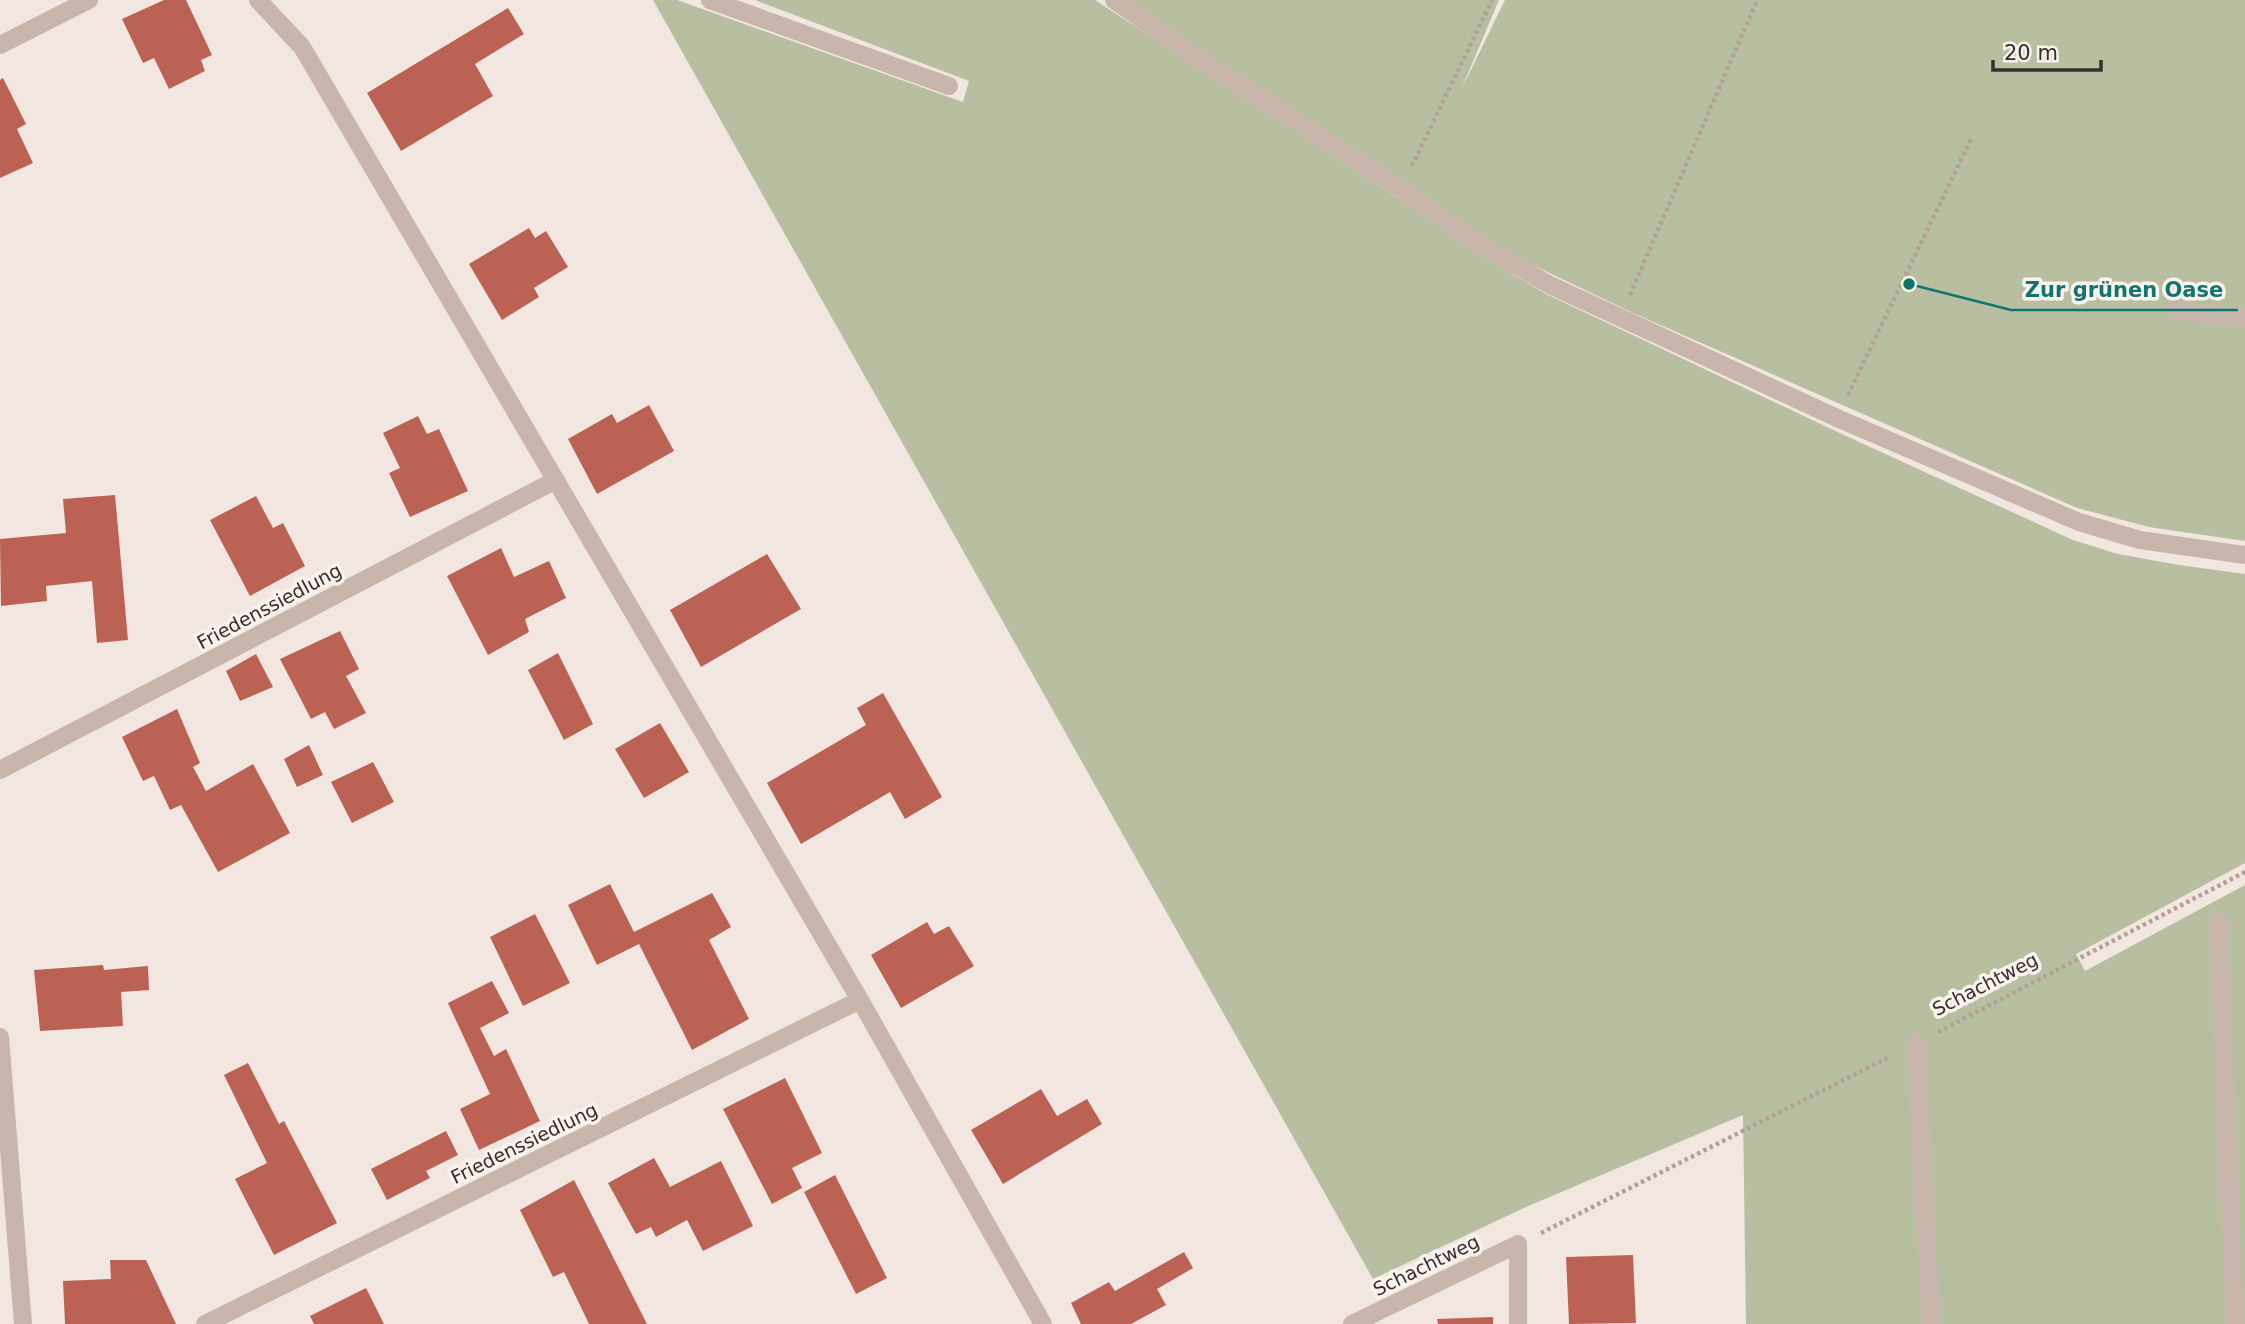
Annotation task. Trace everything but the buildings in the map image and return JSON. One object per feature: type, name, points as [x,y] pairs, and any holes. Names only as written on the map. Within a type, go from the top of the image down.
[{"type":"street","points":[[0,45],[89,0]]},
{"type":"street","points":[[258,0],[302,47],[860,1000],[1042,1324]]},
{"type":"street","points":[[710,0],[949,86]]},
{"type":"street","points":[[1114,0],[1193,55],[1401,189],[1475,242],[1549,285],[1837,418],[2080,522],[2140,540],[2245,555]]},
{"type":"street","points":[[2174,310],[2245,318]]},
{"type":"street","name":"Friedenssiedlung","points":[[0,770],[556,480]]},
{"type":"street","points":[[2218,921],[2235,1324]]},
{"type":"street","name":"Friedenssiedlung","points":[[205,1324],[860,1000]]},
{"type":"street","points":[[0,1037],[23,1324]]},
{"type":"street","points":[[1916,1043],[1931,1324]]},
{"type":"street","points":[[1518,1244],[1518,1324]]},
{"type":"street","name":"Schachtweg","points":[[1352,1324],[1518,1244]]},
{"type":"path","points":[[1401,189],[1492,0]]},
{"type":"path","points":[[1620,318],[1757,0]]},
{"type":"path","points":[[1837,418],[1970,139]]},
{"type":"path","name":"Schachtweg","points":[[1518,1244],[2072,964],[2245,872]]},
{"type":"green space","points":[[653,0],[677,0],[963,102],[969,81],[755,0],[1095,0],[1421,213],[1474,251],[1546,294],[2073,540],[2118,554],[2245,574],[2245,863],[2076,954],[2085,971],[2245,885],[2245,1324],[1746,1324],[1743,1115],[1526,1207],[1373,1279]]},
{"type":"green space","points":[[1116,0],[1499,0],[1461,90],[1505,0],[2245,0],[2245,541],[2149,527],[2077,508],[1633,313],[1514,256],[1401,189]]},
{"type":"place","name":"Zur grünen Oase","points":[[1909,284]]}]
